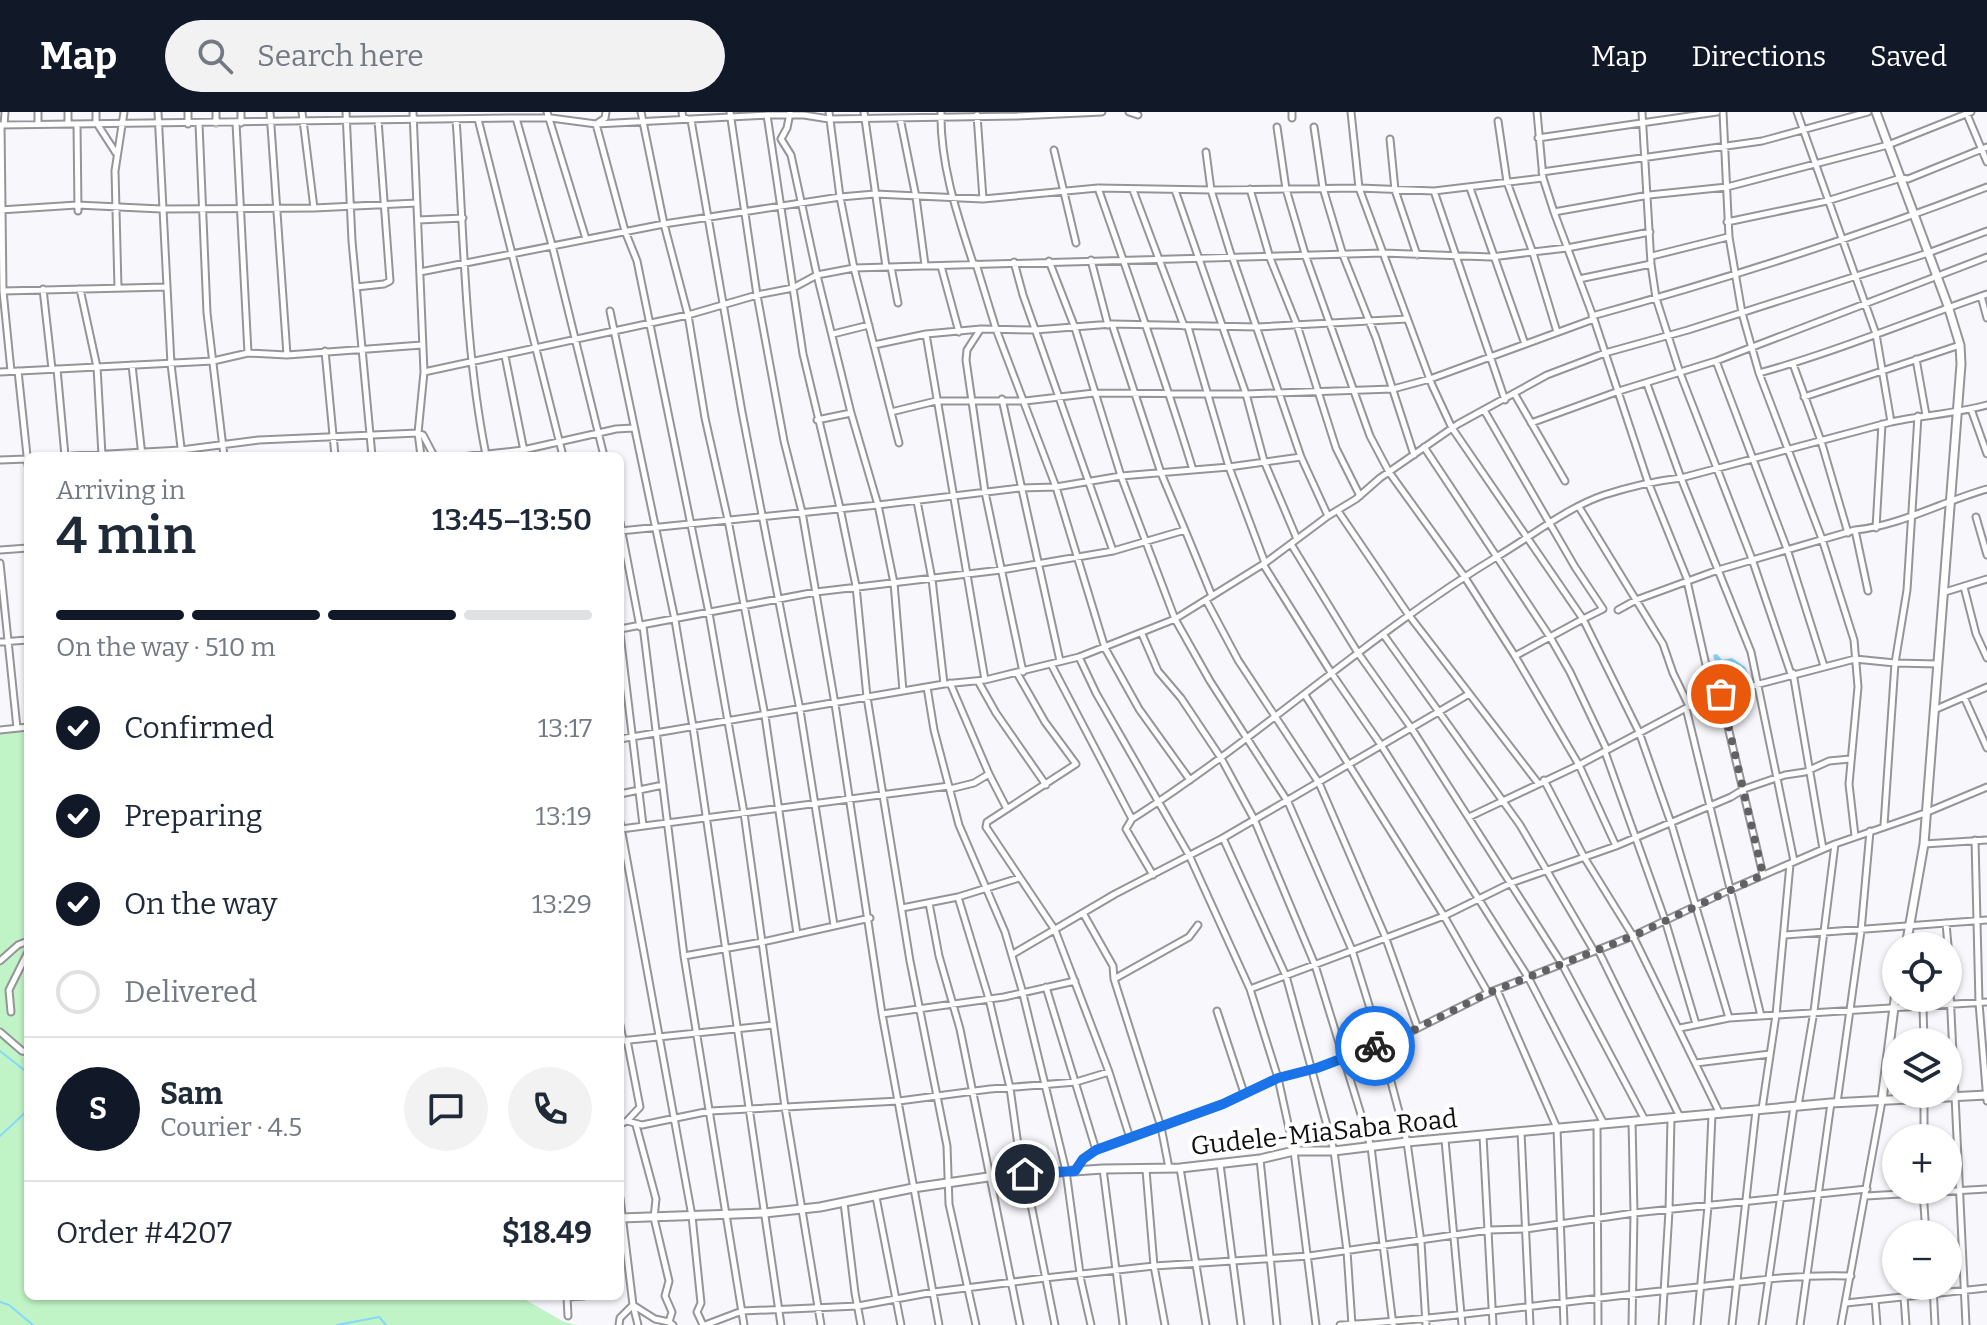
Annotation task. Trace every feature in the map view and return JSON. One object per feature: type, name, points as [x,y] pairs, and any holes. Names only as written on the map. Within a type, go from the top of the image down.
[{"type":"street","points":[[5,112],[2,125],[2,291],[11,371]]},
{"type":"street","points":[[38,112],[38,124]]},
{"type":"street","points":[[68,112],[68,123]]},
{"type":"street","points":[[96,112],[96,122],[116,153]]},
{"type":"street","points":[[118,288],[116,153],[124,112]]},
{"type":"street","points":[[158,112],[171,364],[182,452]]},
{"type":"street","points":[[188,112],[188,124]]},
{"type":"street","points":[[216,112],[216,123]]},
{"type":"street","points":[[241,112],[238,123],[240,207],[248,353]]},
{"type":"street","points":[[270,112],[287,355]]},
{"type":"street","points":[[302,112],[314,208]]},
{"type":"street","points":[[346,112],[356,287],[372,452]]},
{"type":"street","points":[[596,124],[605,118],[606,112]]},
{"type":"street","points":[[641,112],[664,224],[688,315],[705,418],[728,520],[765,716],[797,934]]},
{"type":"street","points":[[682,112],[683,118],[691,120]]},
{"type":"street","points":[[2,125],[270,123],[413,116],[478,119],[549,115],[596,124],[691,120],[731,114],[905,116],[1102,112]]},
{"type":"street","points":[[1129,112],[1138,115]]},
{"type":"street","points":[[1351,112],[1359,188],[1430,379],[1452,428],[1583,619],[1639,732],[1671,823],[1729,1018]]},
{"type":"street","points":[[1537,112],[1543,175],[1648,482],[1687,581],[1706,665],[1721,694],[1763,875]]},
{"type":"street","points":[[1642,112],[1651,264],[1656,298],[1680,373],[1752,559],[1792,674],[1823,849]]},
{"type":"street","points":[[1538,138],[1720,112],[1727,222],[1742,313],[1759,373],[1822,539],[1854,640],[1858,687],[1850,759],[1851,813],[1855,836]]},
{"type":"street","points":[[1797,112],[1876,334],[1885,371],[1891,422]]},
{"type":"street","points":[[420,272],[744,210],[875,194],[983,199],[1098,188],[1434,191],[1470,188],[1647,157],[1724,148],[1803,131],[1868,112]]},
{"type":"street","points":[[1876,112],[1960,345],[1959,412],[1949,499],[1945,592],[1924,844],[1909,932]]},
{"type":"street","points":[[790,113],[781,139],[791,155],[851,413],[878,505],[894,583],[903,691]]},
{"type":"street","points":[[1554,212],[1649,195],[1727,187],[1815,166],[1888,145],[1968,113],[1987,162]]},
{"type":"street","points":[[731,114],[757,295],[784,441],[802,512],[882,1014],[939,1325]]},
{"type":"street","points":[[941,114],[942,149],[952,198],[996,329],[1056,487],[1105,648],[1139,709],[1190,780]]},
{"type":"street","points":[[549,115],[586,239]]},
{"type":"street","points":[[767,115],[817,420],[856,586],[867,697],[902,908],[947,1146],[951,1213],[976,1325]]},
{"type":"street","points":[[829,115],[854,268],[899,443]]},
{"type":"street","points":[[864,115],[875,194],[898,303]]},
{"type":"street","points":[[977,115],[983,199]]},
{"type":"street","points":[[413,116],[424,372],[418,433],[420,452]]},
{"type":"street","points":[[905,116],[925,265]]},
{"type":"street","points":[[516,118],[552,245],[603,452]]},
{"type":"street","points":[[456,119],[473,363],[485,452]]},
{"type":"street","points":[[478,119],[562,452]]},
{"type":"street","points":[[356,287],[390,281],[378,120]]},
{"type":"street","points":[[691,120],[742,412],[800,710],[834,925]]},
{"type":"street","points":[[1498,121],[1507,182],[1557,332]]},
{"type":"street","points":[[77,123],[78,208]]},
{"type":"street","points":[[199,124],[207,313],[223,452]]},
{"type":"street","points":[[596,124],[625,231],[637,261],[709,613],[744,813],[785,1107],[821,1325]]},
{"type":"street","points":[[1277,127],[1286,189],[1306,257],[1370,436],[1389,472],[1464,576],[1515,656],[1579,765],[1616,846]]},
{"type":"street","points":[[1314,127],[1323,188],[1343,255],[1370,320],[1414,455]]},
{"type":"street","points":[[1390,139],[1395,190],[1417,255]]},
{"type":"street","points":[[1727,222],[1827,201],[1901,178],[1908,179],[1984,148]]},
{"type":"street","points":[[1054,150],[1076,243]]},
{"type":"street","points":[[1206,152],[1211,190],[1233,259],[1301,457],[1328,516]]},
{"type":"street","points":[[891,412],[936,401],[1025,401],[1094,393],[1281,394],[1393,389],[1430,379],[1593,317],[1736,276],[1987,187]]},
{"type":"street","points":[[1098,188],[1193,470]]},
{"type":"street","points":[[1470,188],[1525,344]]},
{"type":"street","points":[[1250,189],[1270,258],[1297,325],[1336,448],[1360,496]]},
{"type":"street","points":[[1133,190],[1186,326],[1229,467],[1264,564],[1528,977],[1600,1124],[1595,1218],[1598,1325]]},
{"type":"street","points":[[1175,190],[1246,394],[1264,461],[1294,542],[1358,653],[1412,729],[1562,964],[1645,1120]]},
{"type":"street","points":[[1434,191],[1505,400]]},
{"type":"street","points":[[1,210],[314,208],[417,203]]},
{"type":"street","points":[[418,220],[463,218]]},
{"type":"street","points":[[624,738],[985,680],[1105,648],[1175,619],[1206,600],[1264,564],[1452,428],[1547,375],[1605,353],[1742,313],[1987,231]]},
{"type":"street","points":[[424,372],[688,315],[793,288],[817,275],[854,268],[1383,253],[1496,257],[1567,248],[1650,232]]},
{"type":"street","points":[[1652,256],[1729,237]]},
{"type":"street","points":[[1531,423],[1716,361],[1987,257]]},
{"type":"street","points":[[1091,260],[1161,473],[1212,596]]},
{"type":"street","points":[[1049,261],[1075,328],[1121,476],[1175,619],[1288,802],[1352,950],[1407,1142],[1421,1242],[1426,1322]]},
{"type":"street","points":[[1014,262],[1113,551]]},
{"type":"street","points":[[1579,279],[1651,264]]},
{"type":"street","points":[[941,266],[959,332]]},
{"type":"street","points":[[2,291],[166,287]]},
{"type":"street","points":[[43,289],[65,452]]},
{"type":"street","points":[[80,289],[97,367],[102,452]]},
{"type":"street","points":[[1759,373],[1793,364],[1984,295],[1987,318]]},
{"type":"street","points":[[610,311],[675,620],[781,1325]]},
{"type":"street","points":[[874,345],[926,334],[981,329],[1035,330],[1110,325],[1257,327],[1407,319]]},
{"type":"street","points":[[833,334],[869,325]]},
{"type":"street","points":[[981,329],[967,350],[966,360],[985,492],[1020,672],[1045,722],[1076,764],[987,822],[986,827],[1055,930],[1109,1072],[1130,1138]]},
{"type":"street","points":[[926,334],[985,680]]},
{"type":"street","points":[[0,372],[213,361],[248,353],[287,355],[422,345]]},
{"type":"street","points":[[1804,397],[1960,345]]},
{"type":"street","points":[[325,351],[334,452]]},
{"type":"street","points":[[505,356],[524,452]]},
{"type":"street","points":[[1884,826],[1895,663],[1907,590],[1910,516],[1922,415],[1916,359]]},
{"type":"street","points":[[1716,361],[1787,549],[1824,666]]},
{"type":"street","points":[[1793,364],[1821,441],[1848,533]]},
{"type":"street","points":[[132,365],[142,452]]},
{"type":"street","points":[[18,371],[27,452]]},
{"type":"street","points":[[1647,384],[1751,652],[1792,862],[1776,1015],[1744,1202],[1732,1325]]},
{"type":"street","points":[[1514,393],[1565,481]]},
{"type":"street","points":[[1002,399],[1060,661]]},
{"type":"street","points":[[1153,875],[1126,829],[1132,819],[1247,740],[1408,614],[1464,576],[1579,507],[1604,495],[1648,482],[1681,478],[1882,424],[1987,405]]},
{"type":"street","points":[[1971,409],[1987,454]]},
{"type":"street","points":[[1484,410],[1603,609],[1515,656]]},
{"type":"street","points":[[817,420],[851,413]]},
{"type":"street","points":[[1876,528],[1882,424]]},
{"type":"street","points":[[527,452],[559,442],[633,428]]},
{"type":"street","points":[[188,452],[259,440],[418,433],[423,435],[432,452]]},
{"type":"street","points":[[1424,447],[1570,672],[1606,752],[1665,920],[1696,1024]]},
{"type":"street","points":[[624,531],[1020,488],[1056,487],[1121,476],[1301,457]]},
{"type":"street","points":[[0,460],[24,461]]},
{"type":"street","points":[[1618,610],[1636,600],[1718,570],[1855,530],[1876,528],[1949,499],[1987,489]]},
{"type":"street","points":[[917,501],[947,684],[1007,809]]},
{"type":"street","points":[[1579,507],[1663,644],[1688,707],[1761,1016]]},
{"type":"street","points":[[1338,511],[1408,614],[1541,782],[1633,936],[1696,1063],[1716,1114],[1697,1325]]},
{"type":"street","points":[[1976,517],[1987,555]]},
{"type":"street","points":[[624,631],[816,592],[1001,570],[1113,551],[1185,530]]},
{"type":"street","points":[[1855,530],[1868,591]]},
{"type":"street","points":[[624,545],[642,627],[658,733],[684,956],[744,1325]]},
{"type":"street","points":[[0,550],[24,548]]},
{"type":"street","points":[[0,563],[3,642],[17,728]]},
{"type":"street","points":[[1945,592],[1987,579]]},
{"type":"street","points":[[1964,587],[1976,634],[1987,658]]},
{"type":"street","points":[[1206,600],[1238,660],[1319,783],[1385,936],[1417,1026]]},
{"type":"street","points":[[1142,634],[1161,677],[1181,698],[1221,758],[1254,819],[1315,965],[1371,1147],[1393,1323]]},
{"type":"street","points":[[1383,634],[1504,801],[1549,870],[1596,950],[1676,1117],[1662,1325]]},
{"type":"street","points":[[3,642],[24,640]]},
{"type":"street","points":[[1079,657],[1096,693],[1189,855],[1250,989],[1278,1078],[1294,1151],[1316,1325]]},
{"type":"street","points":[[1469,817],[1606,752],[1688,707],[1721,694],[1855,659],[1938,664]]},
{"type":"street","points":[[1051,664],[1132,819]]},
{"type":"street","points":[[624,670],[643,825]]},
{"type":"street","points":[[978,681],[996,713],[1046,785]]},
{"type":"street","points":[[927,687],[934,730],[959,825],[1013,954],[1070,1171],[1080,1274],[1091,1325]]},
{"type":"street","points":[[1934,710],[1987,687]]},
{"type":"street","points":[[1013,954],[1288,802],[1469,694]]},
{"type":"street","points":[[1305,695],[1444,916],[1488,993]]},
{"type":"street","points":[[1964,697],[1987,748]]},
{"type":"street","points":[[0,730],[24,727]]},
{"type":"street","points":[[1250,989],[1444,916],[1511,883],[1636,838],[1744,789],[1785,775],[1808,772],[1829,761],[1850,759]]},
{"type":"street","points":[[624,827],[949,786],[950,789],[974,783],[989,774]]},
{"type":"street","points":[[624,793],[663,785]]},
{"type":"street","points":[[1070,1171],[1096,1150],[1161,1127],[1278,1078],[1402,1036],[1488,993],[1633,936],[1792,862],[1987,787]]},
{"type":"street","points":[[1800,1325],[1851,1010],[1870,831]]},
{"type":"street","points":[[1223,838],[1286,976],[1334,1151],[1347,1251],[1352,1325]]},
{"type":"street","points":[[1975,840],[1979,1003],[1987,1101]]},
{"type":"street","points":[[1924,844],[1987,840]]},
{"type":"street","points":[[1762,1325],[1814,1011],[1835,844]]},
{"type":"street","points":[[624,848],[692,1216],[701,1291],[697,1312],[704,1325],[742,1311],[858,1306],[934,1292],[1115,1270],[1309,1256],[1634,1213],[1819,1194],[1882,1192]]},
{"type":"street","points":[[902,908],[958,897],[1019,878]]},
{"type":"street","points":[[958,897],[989,999],[1010,1088],[1055,1325]]},
{"type":"street","points":[[929,903],[960,1029],[1009,1283],[1020,1325]]},
{"type":"street","points":[[1083,913],[1113,966],[1114,979],[1161,1127],[1169,1168]]},
{"type":"street","points":[[684,956],[870,918]]},
{"type":"street","points":[[1785,935],[1987,920]]},
{"type":"street","points":[[1946,923],[1947,932]]},
{"type":"street","points":[[1114,979],[1189,937],[1198,925]]},
{"type":"street","points":[[0,961],[24,943]]},
{"type":"street","points":[[11,1012],[9,990],[24,960]]},
{"type":"street","points":[[882,1014],[989,999],[1075,981]]},
{"type":"street","points":[[1046,987],[1096,1150]]},
{"type":"street","points":[[1497,990],[1557,1128],[1564,1325]]},
{"type":"street","points":[[1962,1005],[1987,1002]]},
{"type":"street","points":[[1680,1028],[1729,1018],[1882,1009]]},
{"type":"street","points":[[1217,1011],[1244,1093]]},
{"type":"street","points":[[624,1040],[773,1025]]},
{"type":"street","points":[[0,1032],[24,1051]]},
{"type":"street","points":[[624,1044],[640,1107],[624,1122]]},
{"type":"street","points":[[1696,1063],[1770,1054]]},
{"type":"street","points":[[627,1121],[636,1125],[710,1111],[899,1101],[1076,1082],[1109,1072]]},
{"type":"street","name":"Gudele-MiaSaba Road","points":[[1962,1096],[1987,1095]]},
{"type":"street","points":[[1841,1325],[1882,1100]]},
{"type":"street","name":"Gudele-MiaSaba Road","points":[[624,1218],[765,1213],[844,1203],[913,1188],[988,1177],[1103,1169],[1180,1168],[1260,1159],[1294,1151],[1334,1151],[1759,1109],[1882,1100]]},
{"type":"street","points":[[1632,1121],[1632,1325]]},
{"type":"street","points":[[633,1305],[652,1318],[671,1323],[672,1312],[665,1296],[669,1281],[654,1218],[656,1199],[636,1125]]},
{"type":"street","points":[[1521,1132],[1530,1325]]},
{"type":"street","points":[[1483,1136],[1493,1325]]},
{"type":"street","points":[[1445,1140],[1462,1325]]},
{"type":"street","points":[[1260,1159],[1277,1325]]},
{"type":"street","points":[[1220,1164],[1241,1325]]},
{"type":"street","points":[[1180,1168],[1206,1325]]},
{"type":"street","points":[[1103,1169],[1123,1324]]},
{"type":"street","points":[[1146,1170],[1154,1266],[1165,1325]]},
{"type":"street","points":[[1962,1191],[1987,1189]]},
{"type":"street","points":[[876,1197],[901,1325]]},
{"type":"street","points":[[844,1203],[861,1325]]},
{"type":"street","points":[[1960,1204],[1966,1325]]},
{"type":"street","points":[[624,1238],[628,1279],[638,1325]]},
{"type":"street","points":[[1340,1325],[1426,1322],[1492,1310],[1633,1293],[1808,1275],[1851,1276]]},
{"type":"street","points":[[1962,1290],[1987,1288]]},
{"type":"street","points":[[1846,1303],[1882,1299]]},
{"type":"street","points":[[567,1300],[568,1316]]},
{"type":"street","points":[[1875,1300],[1877,1325]]},
{"type":"street","points":[[1904,1300],[1906,1325]]},
{"type":"street","points":[[1934,1300],[1935,1325]]},
{"type":"street","points":[[619,1325],[620,1318],[633,1305]]},
{"type":"green space","points":[[24,731],[24,1300],[526,1300],[564,1322],[577,1325],[0,1325],[0,734]]},
{"type":"water","points":[[1717,654],[1722,660],[1732,658],[1745,667],[1749,676],[1747,680],[1737,680],[1736,675],[1717,669],[1713,655]]},
{"type":"waterway","points":[[0,1051],[24,1070]]},
{"type":"waterway","points":[[0,1136],[24,1114]]},
{"type":"waterway","points":[[0,1302],[9,1305],[33,1325]]},
{"type":"waterway","points":[[337,1325],[379,1317],[386,1325]]},
{"type":"way so far","points":[[1375,1046],[1402,1036],[1488,993],[1633,936],[1763,875],[1721,694]]},
{"type":"route","points":[[1025,1174],[1075,1171],[1088,1154],[1096,1150],[1223,1104],[1278,1078],[1317,1068],[1375,1046]]}]
